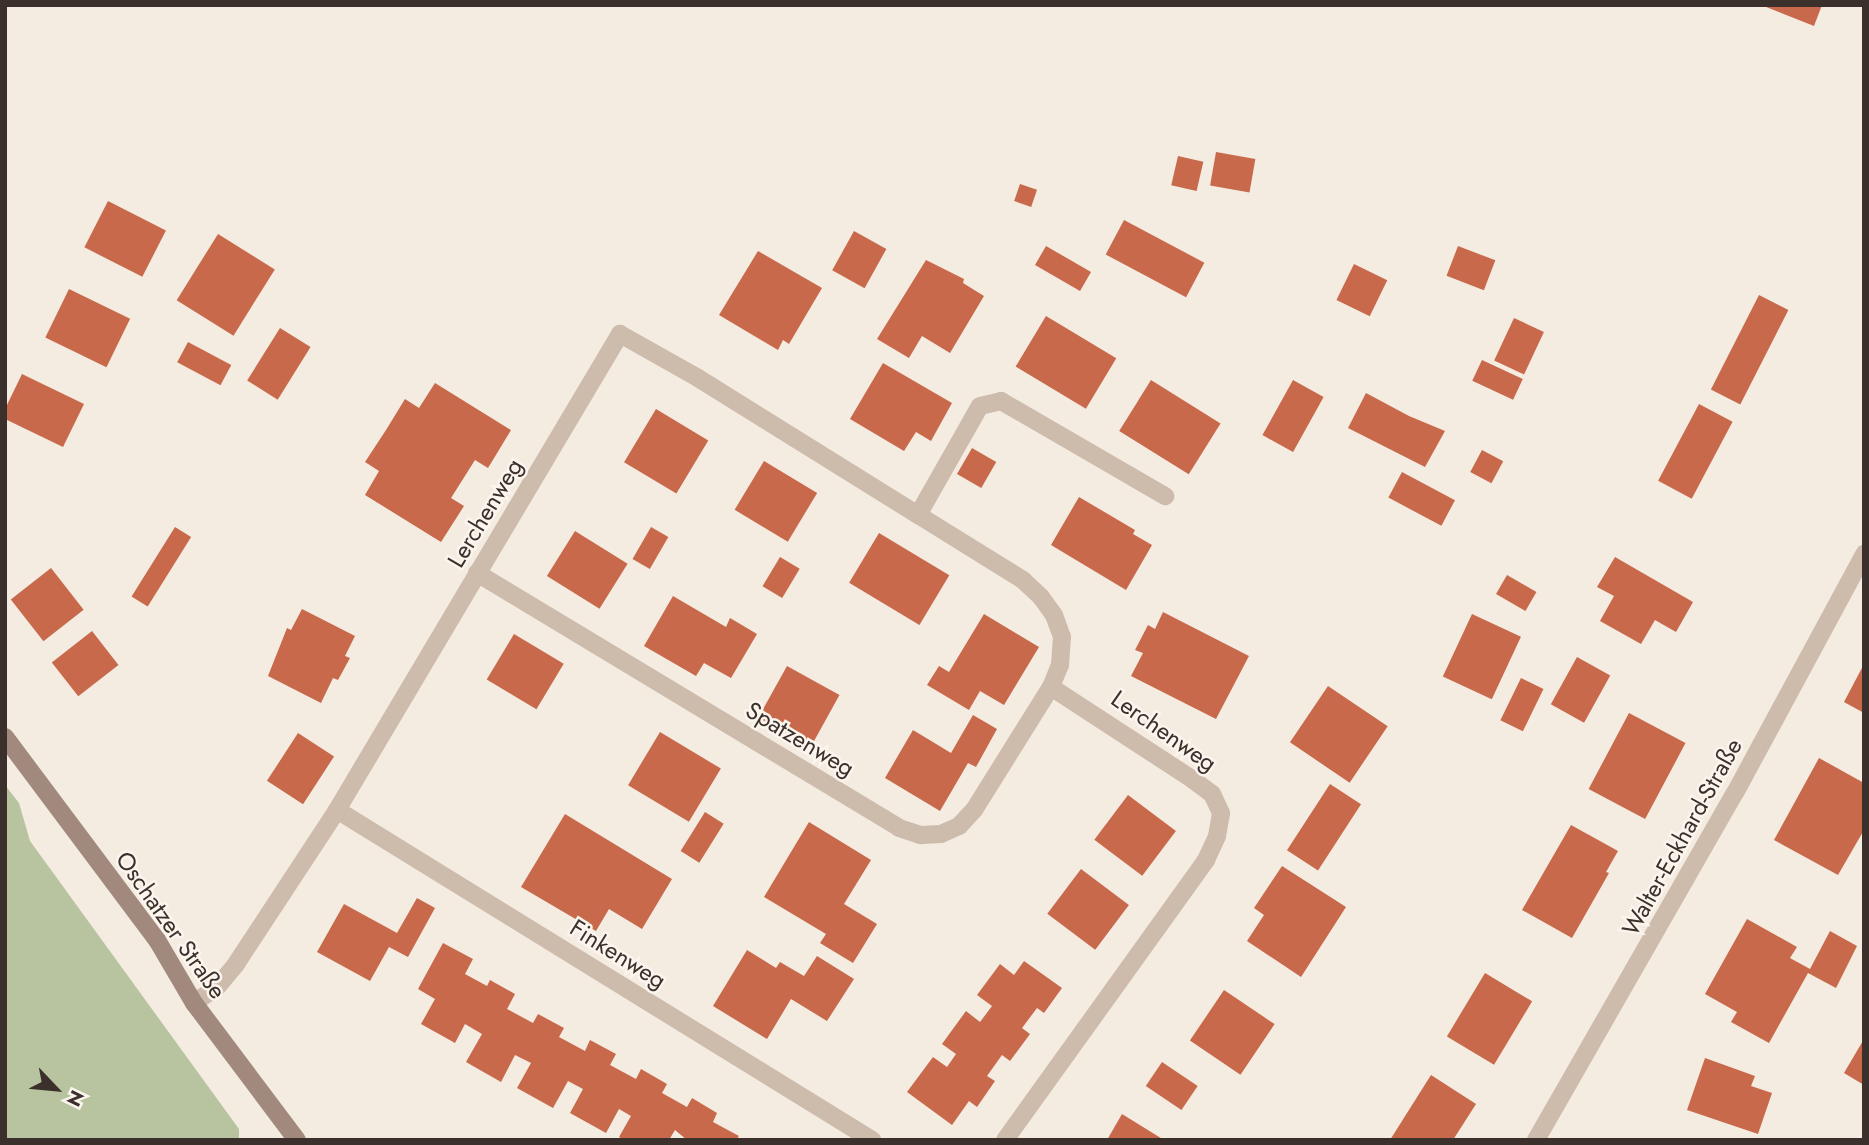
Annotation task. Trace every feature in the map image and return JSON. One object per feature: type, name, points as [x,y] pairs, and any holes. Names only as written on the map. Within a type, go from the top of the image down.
[{"type":"main road","name":"Oschatzer Straße","points":[[5,737],[156,940],[194,1003],[297,1140]]},
{"type":"street","name":"Lerchenweg","points":[[194,1003],[217,988],[236,964],[337,810],[620,334],[698,378],[1023,580],[1041,597],[1054,615],[1062,637],[1060,665],[1051,687],[1212,794],[1221,813],[1217,836],[1206,860],[1005,1140]]},
{"type":"street","points":[[918,515],[980,406],[1001,401],[1165,496]]},
{"type":"street","name":"Walter-Eckhard-Straße","points":[[1536,1140],[1735,793],[1864,554]]},
{"type":"street","name":"Spatzenweg","points":[[477,573],[899,828],[921,835],[941,834],[959,826],[974,810],[1051,687]]},
{"type":"street","name":"Finkenweg","points":[[337,810],[872,1140]]},
{"type":"green space","points":[[5,785],[19,803],[30,841],[239,1129],[239,1140],[5,1140]]},
{"type":"building","points":[[1761,5],[1822,5],[1814,26]]},
{"type":"building","points":[[1216,152],[1255,159],[1249,192],[1210,185]]},
{"type":"building","points":[[1178,156],[1203,162],[1197,191],[1171,185]]},
{"type":"building","points":[[1020,184],[1037,190],[1031,207],[1014,201]]},
{"type":"building","points":[[108,201],[166,231],[142,277],[84,247]]},
{"type":"building","points":[[1124,220],[1204,263],[1186,297],[1106,254]]},
{"type":"building","points":[[854,231],[886,249],[865,288],[832,270]]},
{"type":"building","points":[[218,234],[275,270],[233,336],[177,300]]},
{"type":"building","points":[[1046,246],[1091,272],[1080,291],[1035,265]]},
{"type":"building","points":[[1458,246],[1495,260],[1484,290],[1447,276]]},
{"type":"building","points":[[758,251],[822,288],[789,344],[783,340],[778,350],[719,315]]},
{"type":"building","points":[[926,260],[964,279],[963,283],[984,296],[950,353],[922,336],[909,358],[877,339]]},
{"type":"building","points":[[1354,264],[1387,280],[1370,316],[1336,300]]},
{"type":"building","points":[[69,289],[130,319],[106,367],[45,338]]},
{"type":"building","points":[[1759,295],[1788,310],[1740,404],[1711,389]]},
{"type":"building","points":[[1046,316],[1116,358],[1086,409],[1016,367]]},
{"type":"building","points":[[1514,318],[1544,332],[1524,375],[1494,361]]},
{"type":"building","points":[[280,328],[311,347],[278,400],[247,381]]},
{"type":"building","points":[[188,342],[231,365],[220,385],[177,362]]},
{"type":"building","points":[[1482,360],[1523,379],[1513,400],[1472,381]]},
{"type":"building","points":[[883,363],[952,403],[931,441],[916,432],[904,451],[850,419]]},
{"type":"building","points":[[22,374],[84,404],[63,447],[5,419],[5,409]]},
{"type":"building","points":[[1151,380],[1221,423],[1189,474],[1119,431]]},
{"type":"building","points":[[1293,380],[1324,397],[1293,452],[1262,435]]},
{"type":"building","points":[[435,383],[511,430],[488,468],[475,460],[451,498],[464,506],[441,542],[365,495],[379,471],[365,462],[405,399],[419,408]]},
{"type":"building","points":[[1366,393],[1445,431],[1425,467],[1348,428]]},
{"type":"building","points":[[1699,404],[1733,422],[1692,499],[1658,481]]},
{"type":"building","points":[[656,409],[708,440],[676,494],[624,462]]},
{"type":"building","points":[[972,448],[996,462],[981,488],[957,474]]},
{"type":"building","points":[[1482,450],[1503,461],[1491,483],[1470,472]]},
{"type":"building","points":[[764,461],[817,493],[788,542],[735,510]]},
{"type":"building","points":[[1402,472],[1455,500],[1441,526],[1388,498]]},
{"type":"building","points":[[1079,497],[1135,530],[1133,534],[1152,545],[1126,590],[1051,545]]},
{"type":"building","points":[[175,527],[191,537],[148,607],[132,597]]},
{"type":"building","points":[[651,527],[668,537],[650,569],[632,559]]},
{"type":"building","points":[[575,531],[628,564],[599,609],[547,576]]},
{"type":"building","points":[[879,533],[949,575],[919,625],[849,583]]},
{"type":"building","points":[[780,557],[800,569],[782,598],[762,586]]},
{"type":"building","points":[[1615,557],[1693,602],[1676,632],[1655,620],[1641,644],[1600,621],[1614,596],[1597,587]]},
{"type":"building","points":[[51,568],[84,610],[43,641],[11,599]]},
{"type":"building","points":[[1507,575],[1536,592],[1525,611],[1496,594]]},
{"type":"building","points":[[673,596],[726,627],[730,618],[757,634],[731,678],[704,663],[696,676],[644,646]]},
{"type":"building","points":[[302,609],[355,636],[345,656],[350,658],[338,680],[333,678],[321,703],[268,676],[287,628],[291,630]]},
{"type":"building","points":[[1163,612],[1249,656],[1216,719],[1131,676],[1143,653],[1135,650],[1148,625],[1155,629]]},
{"type":"building","points":[[984,614],[1039,647],[1004,705],[980,691],[969,710],[927,685],[939,666],[949,672]]},
{"type":"building","points":[[1472,614],[1521,637],[1492,699],[1443,677]]},
{"type":"building","points":[[92,631],[118,665],[78,696],[52,662]]},
{"type":"building","points":[[514,634],[564,664],[536,709],[487,679]]},
{"type":"building","points":[[1577,657],[1610,675],[1584,723],[1551,704]]},
{"type":"building","points":[[1864,664],[1864,713],[1844,702]]},
{"type":"building","points":[[787,666],[839,695],[811,747],[758,718]]},
{"type":"building","points":[[1521,678],[1543,689],[1523,731],[1500,720]]},
{"type":"building","points":[[1328,686],[1388,726],[1350,783],[1290,742]]},
{"type":"building","points":[[1629,713],[1686,743],[1645,819],[1589,789]]},
{"type":"building","points":[[973,715],[997,729],[976,767],[968,763],[940,811],[885,778],[913,730],[951,753]]},
{"type":"building","points":[[660,732],[721,769],[689,822],[628,785]]},
{"type":"building","points":[[298,733],[334,756],[303,804],[267,781]]},
{"type":"building","points":[[1819,758],[1864,783],[1864,830],[1838,875],[1774,840]]},
{"type":"building","points":[[1330,784],[1361,804],[1318,870],[1287,850]]},
{"type":"building","points":[[1128,795],[1176,831],[1142,876],[1094,840]]},
{"type":"building","points":[[705,812],[724,824],[699,863],[681,851]]},
{"type":"building","points":[[565,814],[672,879],[642,929],[609,909],[596,931],[521,887]]},
{"type":"building","points":[[809,822],[871,860],[844,904],[877,924],[853,963],[820,943],[826,934],[764,897]]},
{"type":"building","points":[[1571,825],[1618,851],[1606,872],[1609,873],[1572,938],[1522,910]]},
{"type":"building","points":[[1282,866],[1346,907],[1301,977],[1247,941],[1264,915],[1254,908]]},
{"type":"building","points":[[1081,869],[1129,905],[1095,950],[1047,914]]},
{"type":"building","points":[[417,898],[435,908],[408,957],[389,947],[370,981],[317,952],[344,904],[397,933]]},
{"type":"building","points":[[1747,919],[1797,947],[1790,958],[1810,969],[1830,931],[1857,946],[1836,988],[1808,973],[1769,1043],[1731,1022],[1737,1012],[1705,994]]},
{"type":"building","points":[[443,943],[473,959],[465,974],[487,986],[490,980],[515,994],[507,1009],[533,1023],[538,1014],[564,1028],[559,1037],[585,1051],[590,1040],[616,1054],[610,1065],[636,1079],[641,1069],[667,1084],[662,1093],[687,1107],[692,1098],[717,1113],[713,1122],[739,1136],[736,1140],[687,1140],[675,1130],[669,1140],[624,1140],[619,1137],[631,1116],[619,1109],[606,1133],[570,1113],[583,1089],[568,1081],[553,1108],[517,1088],[531,1063],[515,1055],[501,1082],[466,1062],[482,1034],[465,1024],[455,1043],[421,1024],[435,999],[418,989]]},
{"type":"building","points":[[747,950],[776,968],[780,962],[804,976],[817,956],[854,979],[827,1021],[791,999],[767,1039],[713,1006]]},
{"type":"building","points":[[1024,961],[1062,988],[1044,1013],[1037,1008],[1022,1028],[1030,1034],[1010,1061],[1002,1055],[987,1076],[995,1081],[977,1107],[969,1101],[952,1125],[907,1092],[933,1057],[947,1067],[956,1054],[942,1044],[966,1011],[980,1022],[992,1006],[977,995],[1000,964],[1014,975]]},
{"type":"building","points":[[1485,973],[1532,1001],[1494,1065],[1447,1036]]},
{"type":"building","points":[[1224,990],[1275,1024],[1240,1075],[1190,1041]]},
{"type":"building","points":[[1864,1039],[1864,1085],[1844,1073]]},
{"type":"building","points":[[1705,1058],[1755,1076],[1751,1086],[1772,1093],[1758,1134],[1687,1110]]},
{"type":"building","points":[[1162,1062],[1198,1086],[1181,1110],[1146,1086]]},
{"type":"building","points":[[1431,1075],[1476,1104],[1453,1140],[1390,1140]]},
{"type":"building","points":[[1122,1114],[1164,1140],[1107,1140]]}]
